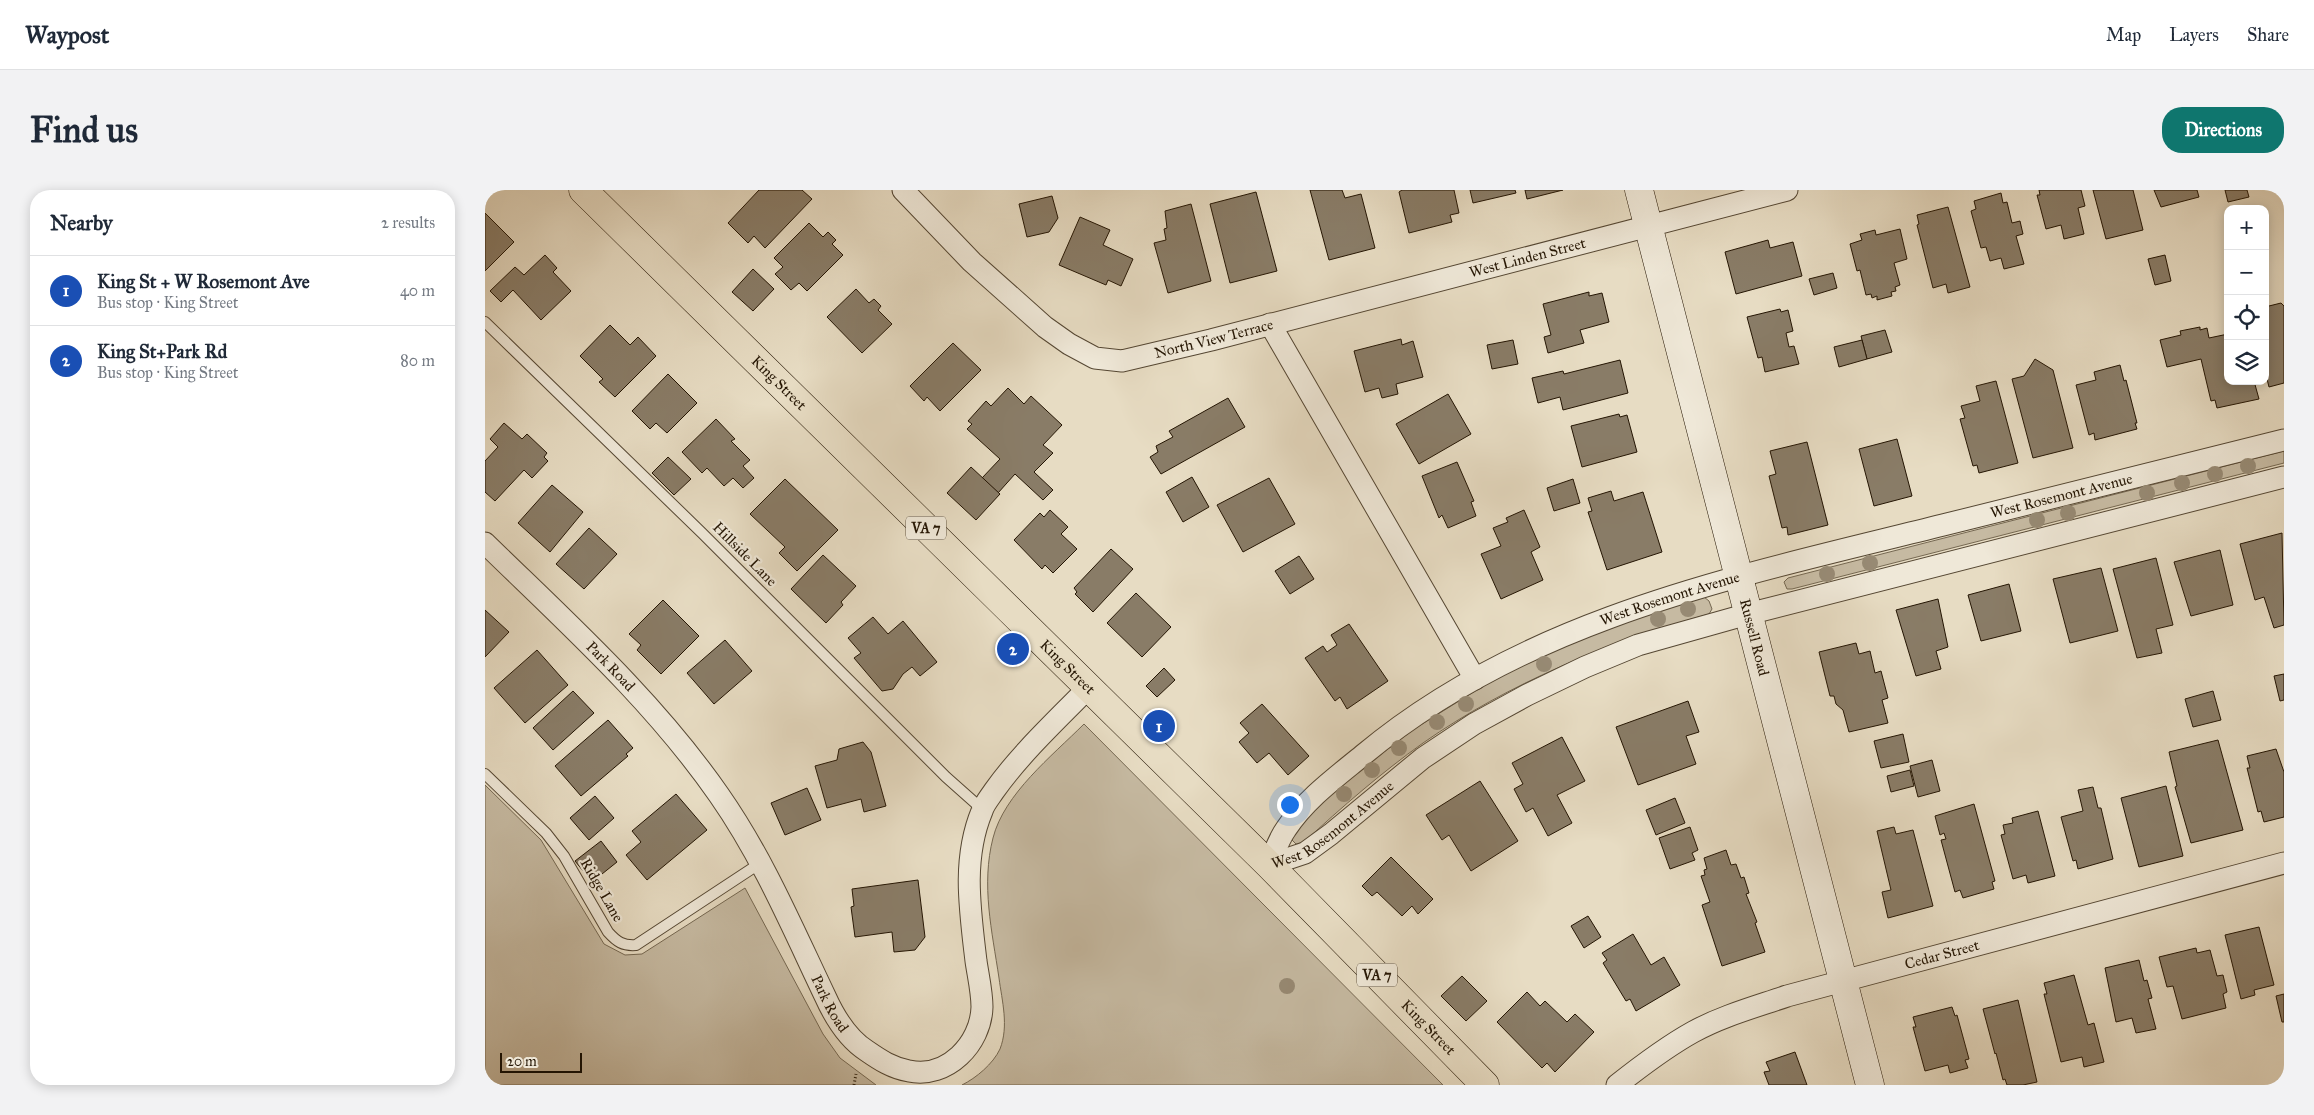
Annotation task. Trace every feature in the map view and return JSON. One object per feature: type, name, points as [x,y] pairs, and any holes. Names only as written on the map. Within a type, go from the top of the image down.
[{"type":"main road","name":"King Street","points":[[583,190],[1269,865],[1485,1085]]},
{"type":"street","name":"North View Terrace","points":[[903,190],[972,262],[1045,327],[1069,344],[1095,358],[1122,360],[1270,324],[1475,679]]},
{"type":"street","name":"Russell Road","points":[[1639,190],[1870,1085]]},
{"type":"street","name":"West Linden Street","points":[[1270,324],[1787,190]]},
{"type":"street","name":"West Rosemont Avenue","points":[[1269,865],[1283,833],[1304,805],[1375,745],[1430,706],[1475,679],[1551,640],[1620,612],[1739,577],[2284,440]]},
{"type":"street","name":"West Rosemont Avenue","points":[[1269,865],[1305,853],[1331,834],[1423,758],[1474,724],[1527,695],[1585,667],[1638,645],[1748,614],[2284,477]]},
{"type":"street","name":"Park Road","points":[[485,543],[637,692],[720,796],[761,862],[828,1003],[842,1026],[862,1048],[888,1065],[912,1072],[936,1070],[955,1060],[969,1046],[979,1028],[982,1006],[970,916],[969,885],[970,854],[982,809],[1009,770],[1089,688]]},
{"type":"street","name":"Cedar Street","points":[[1617,1085],[1645,1063],[1694,1032],[1750,1008],[1844,980],[2284,863]]},
{"type":"lane","name":"Hillside Lane","points":[[485,322],[709,540],[946,777],[982,809]]},
{"type":"lane","name":"Ridge Lane","points":[[485,774],[546,833],[564,856],[608,932],[616,941],[625,946],[636,945],[761,862]]},
{"type":"shaded area","points":[[2284,451],[2284,463],[1792,589],[1787,589],[1784,582],[1788,578]]},
{"type":"shaded area","points":[[1704,597],[1709,601],[1712,609],[1709,614],[1597,651],[1561,666],[1490,701],[1456,721],[1392,766],[1304,842],[1296,844],[1292,840],[1292,829],[1350,778],[1414,729],[1488,683],[1531,661],[1622,622]]},
{"type":"shaded area","points":[[1084,724],[1443,1085],[962,1085],[973,1079],[989,1065],[997,1055],[1003,1040],[1003,1005],[988,891],[988,873],[993,838],[1007,806],[1018,791]]},
{"type":"shaded area","points":[[485,785],[541,840],[604,944],[625,955],[642,954],[745,888],[823,1034],[840,1058],[876,1085],[485,1085]]},
{"type":"building","points":[[759,190],[802,190],[812,199],[765,248],[754,236],[748,243],[728,223]]},
{"type":"building","points":[[1310,190],[1342,190],[1345,198],[1361,194],[1375,248],[1329,260]]},
{"type":"building","points":[[1402,190],[1454,190],[1459,213],[1450,215],[1452,222],[1409,233],[1399,192]]},
{"type":"building","points":[[1470,190],[1515,190],[1516,193],[1473,203]]},
{"type":"building","points":[[1525,190],[1563,190],[1527,199]]},
{"type":"building","points":[[2039,190],[2081,190],[2085,206],[2078,208],[2084,234],[2064,239],[2061,225],[2046,229],[2037,195],[2040,195]]},
{"type":"building","points":[[2093,190],[2133,190],[2143,230],[2106,239]]},
{"type":"building","points":[[2154,190],[2197,190],[2199,197],[2161,207]]},
{"type":"building","points":[[2225,190],[2247,190],[2249,197],[2228,202]]},
{"type":"building","points":[[1256,192],[1277,271],[1230,283],[1210,204]]},
{"type":"building","points":[[2001,193],[2003,203],[2007,202],[2012,223],[2020,221],[2023,234],[2016,236],[2024,264],[2004,269],[2001,258],[1990,261],[1986,247],[1981,248],[1971,211],[1976,209],[1974,201]]},
{"type":"building","points":[[1052,196],[1058,218],[1049,232],[1027,237],[1019,204]]},
{"type":"building","points":[[1191,204],[1211,281],[1168,293],[1154,243],[1166,240],[1164,229],[1167,228],[1165,211]]},
{"type":"building","points":[[1948,207],[1970,287],[1948,293],[1946,284],[1933,288],[1917,225],[1919,224],[1917,215]]},
{"type":"building","points":[[485,213],[514,242],[485,271]]},
{"type":"building","points":[[1080,217],[1110,230],[1103,245],[1133,259],[1121,286],[1108,280],[1106,285],[1059,265]]},
{"type":"building","points":[[809,223],[823,237],[828,232],[836,240],[832,244],[843,255],[807,291],[799,283],[791,290],[775,274],[783,267],[774,258]]},
{"type":"building","points":[[1900,229],[1907,259],[1894,263],[1900,285],[1895,287],[1896,291],[1891,292],[1892,296],[1877,300],[1877,296],[1872,298],[1871,294],[1866,295],[1860,270],[1857,271],[1850,244],[1862,240],[1860,234],[1875,230],[1876,235]]},
{"type":"building","points":[[1768,240],[1770,248],[1793,242],[1802,276],[1736,294],[1725,252]]},
{"type":"building","points":[[545,255],[557,268],[553,272],[571,291],[541,320],[513,290],[501,302],[490,291],[515,267],[524,275]]},
{"type":"building","points":[[2165,255],[2171,281],[2155,285],[2148,259]]},
{"type":"building","points":[[753,269],[774,289],[753,311],[732,292]]},
{"type":"building","points":[[1833,273],[1837,288],[1814,295],[1809,279]]},
{"type":"building","points":[[856,289],[869,303],[874,299],[881,306],[878,310],[892,324],[862,353],[827,317]]},
{"type":"building","points":[[1589,292],[1589,296],[1602,293],[1609,322],[1580,330],[1584,343],[1548,353],[1544,337],[1551,335],[1543,304]]},
{"type":"building","points":[[2281,303],[2284,306],[2284,383],[2269,387],[2268,385],[2269,306]]},
{"type":"building","points":[[1780,309],[1781,312],[1788,310],[1793,331],[1786,333],[1789,347],[1794,346],[1799,364],[1765,372],[1762,357],[1758,358],[1747,317]]},
{"type":"building","points":[[610,325],[630,345],[638,337],[656,356],[615,397],[599,382],[603,379],[580,356]]},
{"type":"building","points":[[2200,327],[2200,330],[2207,328],[2209,338],[2224,335],[2224,385],[2255,385],[2259,399],[2217,408],[2215,400],[2211,401],[2201,359],[2167,367],[2160,340],[2181,335],[2180,331]]},
{"type":"building","points":[[1885,330],[1892,352],[1867,359],[1861,336]]},
{"type":"building","points":[[1401,339],[1402,345],[1413,341],[1423,377],[1396,384],[1398,394],[1382,398],[1379,388],[1365,392],[1354,351]]},
{"type":"building","points":[[1513,340],[1518,364],[1492,369],[1487,345]]},
{"type":"building","points":[[1862,340],[1867,359],[1839,367],[1834,347]]},
{"type":"building","points":[[953,343],[981,370],[940,411],[927,397],[924,401],[910,386]]},
{"type":"building","points":[[2035,359],[2053,370],[2073,448],[2033,458],[2012,379],[2024,376]]},
{"type":"building","points":[[1620,360],[1628,393],[1563,410],[1560,397],[1538,403],[1532,378],[1563,371],[1564,374]]},
{"type":"building","points":[[2120,365],[2124,381],[2126,380],[2137,429],[2095,440],[2094,433],[2089,435],[2076,385],[2096,380],[2094,372]]},
{"type":"building","points":[[668,374],[697,403],[667,433],[656,423],[650,429],[632,411]]},
{"type":"building","points":[[1996,381],[2018,463],[1979,473],[1977,465],[1973,466],[1960,419],[1965,418],[1961,406],[1980,401],[1976,386]]},
{"type":"building","points":[[1008,388],[1024,404],[1031,396],[1062,425],[1043,445],[1053,453],[1034,472],[1053,490],[1043,500],[1015,474],[998,493],[982,478],[1000,459],[967,429],[972,424],[968,421],[986,401],[991,406]]},
{"type":"building","points":[[1448,394],[1471,434],[1419,464],[1396,424]]},
{"type":"building","points":[[1228,398],[1245,427],[1161,474],[1150,457],[1158,452],[1156,446],[1173,437],[1169,431]]},
{"type":"building","points":[[1619,414],[1620,417],[1627,415],[1637,452],[1582,467],[1571,426]]},
{"type":"building","points":[[716,419],[735,439],[731,441],[750,460],[743,466],[754,478],[743,488],[733,478],[724,486],[707,468],[702,473],[682,452]]},
{"type":"building","points":[[504,423],[522,439],[527,434],[547,453],[544,457],[548,461],[532,478],[524,470],[495,501],[485,492],[485,461],[498,447],[490,439]]},
{"type":"building","points":[[1897,439],[1912,496],[1874,506],[1859,449]]},
{"type":"building","points":[[1807,442],[1828,525],[1788,535],[1787,527],[1782,528],[1769,476],[1776,474],[1770,451]]},
{"type":"building","points":[[668,457],[691,479],[674,495],[652,473]]},
{"type":"building","points":[[1457,462],[1474,501],[1471,502],[1476,516],[1448,528],[1442,515],[1439,518],[1422,476]]},
{"type":"building","points":[[971,467],[1000,494],[976,520],[947,493]]},
{"type":"building","points":[[1192,477],[1209,507],[1183,522],[1166,492]]},
{"type":"building","points":[[1269,478],[1295,524],[1243,552],[1217,505]]},
{"type":"building","points":[[785,479],[838,530],[797,571],[779,553],[785,547],[750,514]]},
{"type":"building","points":[[1573,479],[1580,503],[1554,511],[1547,488]]},
{"type":"building","points":[[552,485],[583,512],[550,552],[518,523]]},
{"type":"building","points":[[1611,491],[1614,501],[1643,492],[1662,552],[1607,570],[1588,512],[1592,511],[1588,498]]},
{"type":"building","points":[[1050,510],[1068,527],[1061,534],[1077,549],[1053,573],[1045,565],[1042,569],[1014,540],[1040,513],[1044,517]]},
{"type":"building","points":[[1524,510],[1540,547],[1531,552],[1543,580],[1501,599],[1481,554],[1501,546],[1493,528],[1508,522],[1506,518]]},
{"type":"building","points":[[589,528],[617,554],[584,589],[556,564]]},
{"type":"building","points":[[2282,533],[2284,625],[2274,628],[2264,597],[2255,600],[2240,544]]},
{"type":"building","points":[[1111,549],[1133,569],[1093,612],[1075,594],[1077,592],[1074,588]]},
{"type":"building","points":[[2220,550],[2233,605],[2191,616],[2174,562]]},
{"type":"building","points":[[823,555],[856,586],[841,602],[843,605],[826,623],[791,589]]},
{"type":"building","points":[[1299,556],[1314,579],[1290,594],[1275,571]]},
{"type":"building","points":[[2156,558],[2173,625],[2156,629],[2162,653],[2137,658],[2113,569]]},
{"type":"building","points":[[2101,568],[2118,631],[2070,643],[2053,579]]},
{"type":"building","points":[[2009,584],[2021,631],[1981,641],[1968,595]]},
{"type":"building","points":[[1136,593],[1171,627],[1142,657],[1107,623]]},
{"type":"building","points":[[1938,599],[1948,647],[1936,651],[1941,669],[1916,676],[1896,610]]},
{"type":"building","points":[[663,600],[699,636],[661,674],[637,650],[641,645],[629,634]]},
{"type":"building","points":[[485,610],[509,632],[485,657]]},
{"type":"building","points":[[873,617],[888,634],[903,621],[937,662],[920,676],[912,667],[903,674],[893,689],[882,691],[854,658],[861,653],[848,638]]},
{"type":"building","points":[[1349,624],[1388,681],[1347,709],[1340,697],[1335,701],[1305,658],[1323,646],[1327,652],[1337,645],[1331,635]]},
{"type":"building","points":[[725,640],[752,671],[714,704],[687,673]]},
{"type":"building","points":[[1856,643],[1859,654],[1870,651],[1875,673],[1881,671],[1888,698],[1882,700],[1888,723],[1849,732],[1843,710],[1836,704],[1834,696],[1830,696],[1819,652]]},
{"type":"building","points":[[537,650],[568,685],[525,723],[494,688]]},
{"type":"building","points":[[1164,668],[1175,680],[1157,697],[1146,686]]},
{"type":"building","points":[[2284,674],[2284,700],[2280,701],[2274,676]]},
{"type":"building","points":[[573,691],[594,713],[553,750],[533,728]]},
{"type":"building","points":[[2213,691],[2221,720],[2193,727],[2185,699]]},
{"type":"building","points":[[1688,701],[1699,732],[1686,736],[1696,764],[1638,785],[1616,727]]},
{"type":"building","points":[[1262,704],[1309,756],[1288,775],[1269,753],[1257,763],[1239,742],[1249,733],[1240,723]]},
{"type":"building","points":[[608,720],[633,748],[626,754],[628,756],[581,796],[555,766]]},
{"type":"building","points":[[1903,734],[1909,762],[1881,768],[1874,741]]},
{"type":"building","points":[[1562,737],[1585,781],[1557,795],[1572,823],[1548,836],[1533,808],[1526,812],[1514,789],[1523,784],[1512,763]]},
{"type":"building","points":[[2218,740],[2243,830],[2191,843],[2175,787],[2177,786],[2169,752]]},
{"type":"building","points":[[863,742],[871,752],[886,806],[864,812],[861,799],[827,808],[815,766],[837,760],[839,749]]},
{"type":"building","points":[[2276,749],[2284,772],[2284,817],[2264,822],[2261,811],[2258,812],[2247,768],[2250,768],[2247,756]]},
{"type":"building","points":[[1932,760],[1940,791],[1918,797],[1910,766]]},
{"type":"building","points":[[1910,770],[1914,786],[1891,792],[1887,776]]},
{"type":"building","points":[[1480,781],[1518,841],[1471,871],[1449,835],[1442,840],[1426,815]]},
{"type":"building","points":[[2166,786],[2183,856],[2139,867],[2121,798]]},
{"type":"building","points":[[2093,787],[2098,808],[2101,808],[2113,859],[2078,869],[2076,860],[2073,861],[2061,817],[2083,811],[2078,790]]},
{"type":"building","points":[[807,788],[821,820],[785,835],[771,803]]},
{"type":"building","points":[[676,794],[707,830],[647,880],[626,855],[641,842],[632,831]]},
{"type":"building","points":[[595,796],[614,818],[589,840],[570,818]]},
{"type":"building","points":[[1675,798],[1685,823],[1656,835],[1646,810]]},
{"type":"building","points":[[1974,804],[1995,881],[1992,882],[1994,889],[1963,898],[1960,890],[1955,892],[1941,840],[1946,839],[1944,833],[1940,835],[1935,816]]},
{"type":"building","points":[[2038,811],[2055,876],[2028,883],[2026,875],[2013,879],[2001,835],[2005,834],[2003,825],[2013,823],[2012,818]]},
{"type":"building","points":[[1690,827],[1698,850],[1692,853],[1695,860],[1670,869],[1659,838]]},
{"type":"building","points":[[1894,827],[1896,834],[1913,830],[1933,906],[1888,918],[1882,892],[1891,890],[1877,831]]},
{"type":"building","points":[[601,841],[617,862],[592,882],[575,861]]},
{"type":"building","points":[[1726,850],[1731,865],[1736,864],[1741,878],[1744,877],[1749,893],[1746,894],[1757,922],[1755,923],[1765,952],[1722,966],[1702,905],[1710,902],[1701,876],[1705,875],[1704,870],[1707,869],[1704,858]]},
{"type":"building","points":[[1391,857],[1433,899],[1418,914],[1412,906],[1402,916],[1377,892],[1372,896],[1362,886]]},
{"type":"building","points":[[918,880],[925,937],[915,950],[894,952],[892,932],[855,937],[851,907],[854,906],[852,889]]},
{"type":"building","points":[[1588,916],[1601,937],[1584,948],[1571,926]]},
{"type":"building","points":[[2259,927],[2274,985],[2254,990],[2255,995],[2241,999],[2225,935]]},
{"type":"building","points":[[1633,934],[1651,965],[1664,957],[1680,985],[1636,1011],[1630,999],[1626,1001],[1603,963],[1607,960],[1602,953]]},
{"type":"building","points":[[2196,948],[2197,953],[2210,950],[2217,976],[2223,975],[2227,992],[2223,994],[2226,1008],[2182,1019],[2173,986],[2167,987],[2159,957]]},
{"type":"building","points":[[2139,960],[2144,981],[2147,980],[2152,998],[2148,999],[2156,1029],[2136,1033],[2132,1018],[2116,1022],[2105,968]]},
{"type":"building","points":[[2074,975],[2088,1025],[2094,1023],[2104,1062],[2084,1067],[2082,1057],[2061,1062],[2044,994],[2047,994],[2044,983]]},
{"type":"building","points":[[1462,976],[1487,1001],[1466,1021],[1441,996]]},
{"type":"building","points":[[1527,992],[1540,1006],[1545,1001],[1567,1022],[1575,1014],[1594,1032],[1555,1072],[1547,1063],[1542,1068],[1497,1022]]},
{"type":"building","points":[[2284,994],[2284,1022],[2282,1022],[2276,996]]},
{"type":"building","points":[[2018,1000],[2037,1082],[2023,1085],[2007,1085],[2005,1079],[2003,1080],[1983,1009]]},
{"type":"building","points":[[1952,1007],[1955,1016],[1957,1015],[1969,1059],[1965,1060],[1968,1068],[1950,1073],[1948,1065],[1925,1071],[1913,1027],[1916,1027],[1913,1017]]},
{"type":"building","points":[[1795,1052],[1807,1085],[1769,1085],[1764,1072],[1770,1071],[1766,1062]]},
{"type":"place","name":"King St+Park Rd","points":[[1013,649]]},
{"type":"place","name":"King St + W Rosemont Ave","points":[[1159,726]]}]
